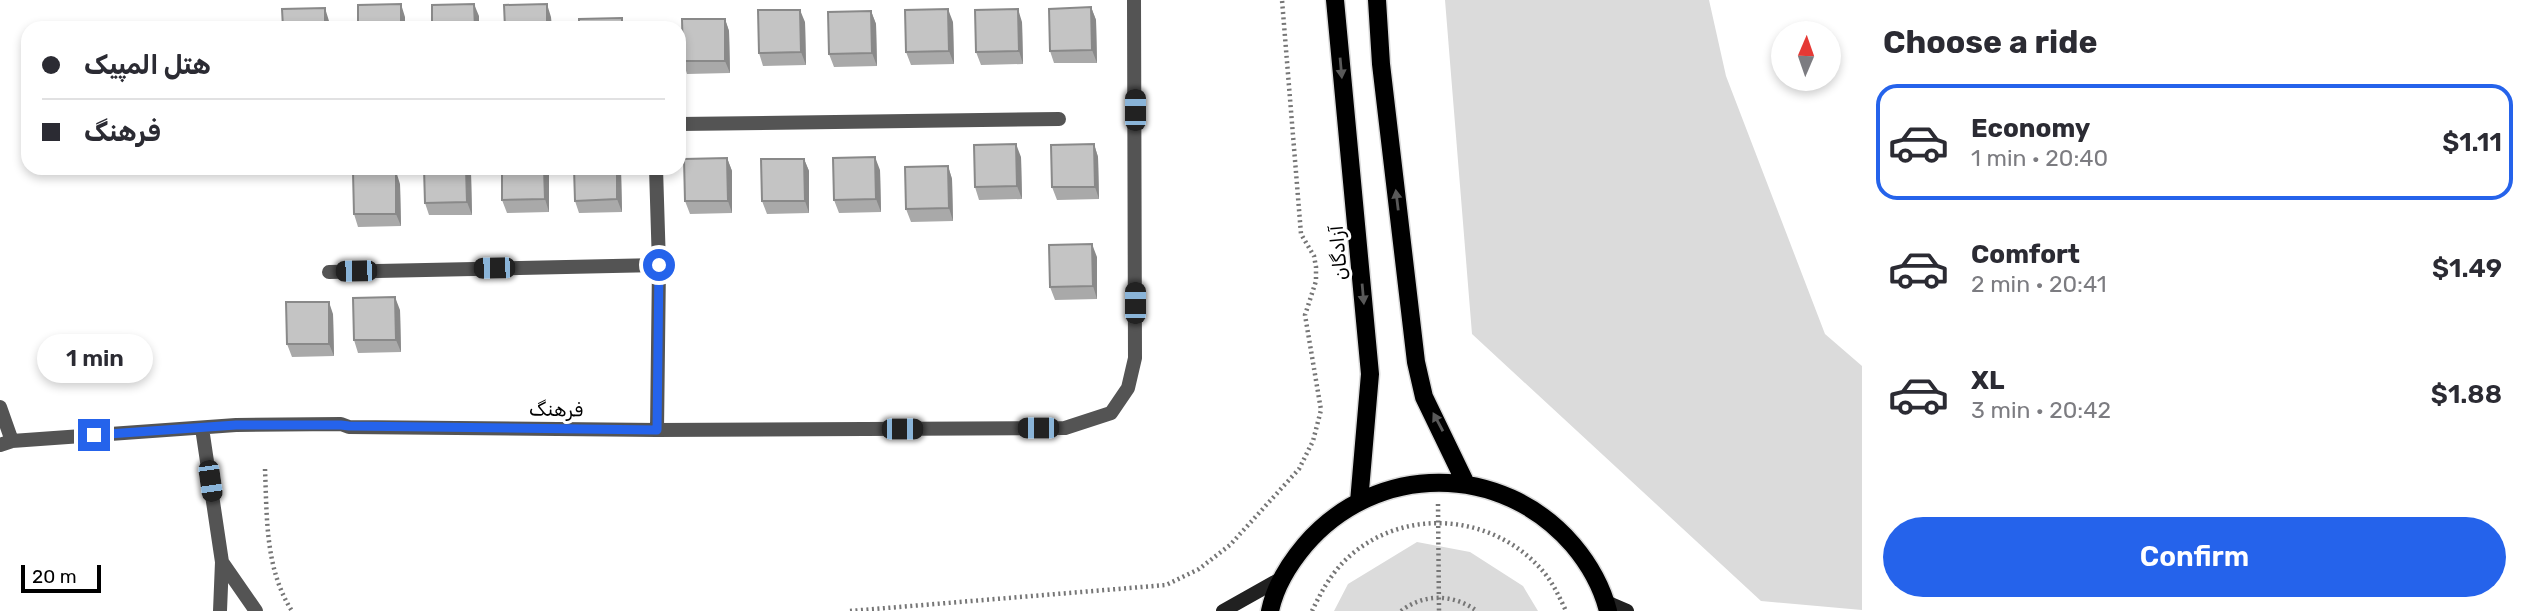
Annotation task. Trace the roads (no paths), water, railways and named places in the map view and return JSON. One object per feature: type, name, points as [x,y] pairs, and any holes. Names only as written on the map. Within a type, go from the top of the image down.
[{"type":"main road","points":[[1377,0],[1381,64],[1416,362],[1424,397],[1466,484]]},
{"type":"main road","name":"آزادگان","points":[[1334,2],[1370,374],[1359,502]]},
{"type":"main road","points":[[1270,611],[1282,578],[1296,555],[1314,534],[1335,516],[1384,491],[1438,482],[1466,484],[1493,491],[1518,501],[1542,516],[1563,533],[1580,554],[1595,577],[1607,607],[1628,611]]},
{"type":"main road","points":[[1223,611],[1282,578]]},
{"type":"street","name":"فرهنگ","points":[[6,443],[202,428],[341,425],[657,430],[1065,428],[1111,412],[1128,388],[1135,358],[1134,0]]},
{"type":"street","points":[[686,124],[1059,119]]},
{"type":"street","points":[[656,175],[659,265],[657,430]]},
{"type":"street","points":[[329,272],[659,265]]},
{"type":"street","points":[[0,407],[6,443]]},
{"type":"street","points":[[202,428],[222,562],[220,611]]},
{"type":"street","points":[[222,562],[256,611]]}]
